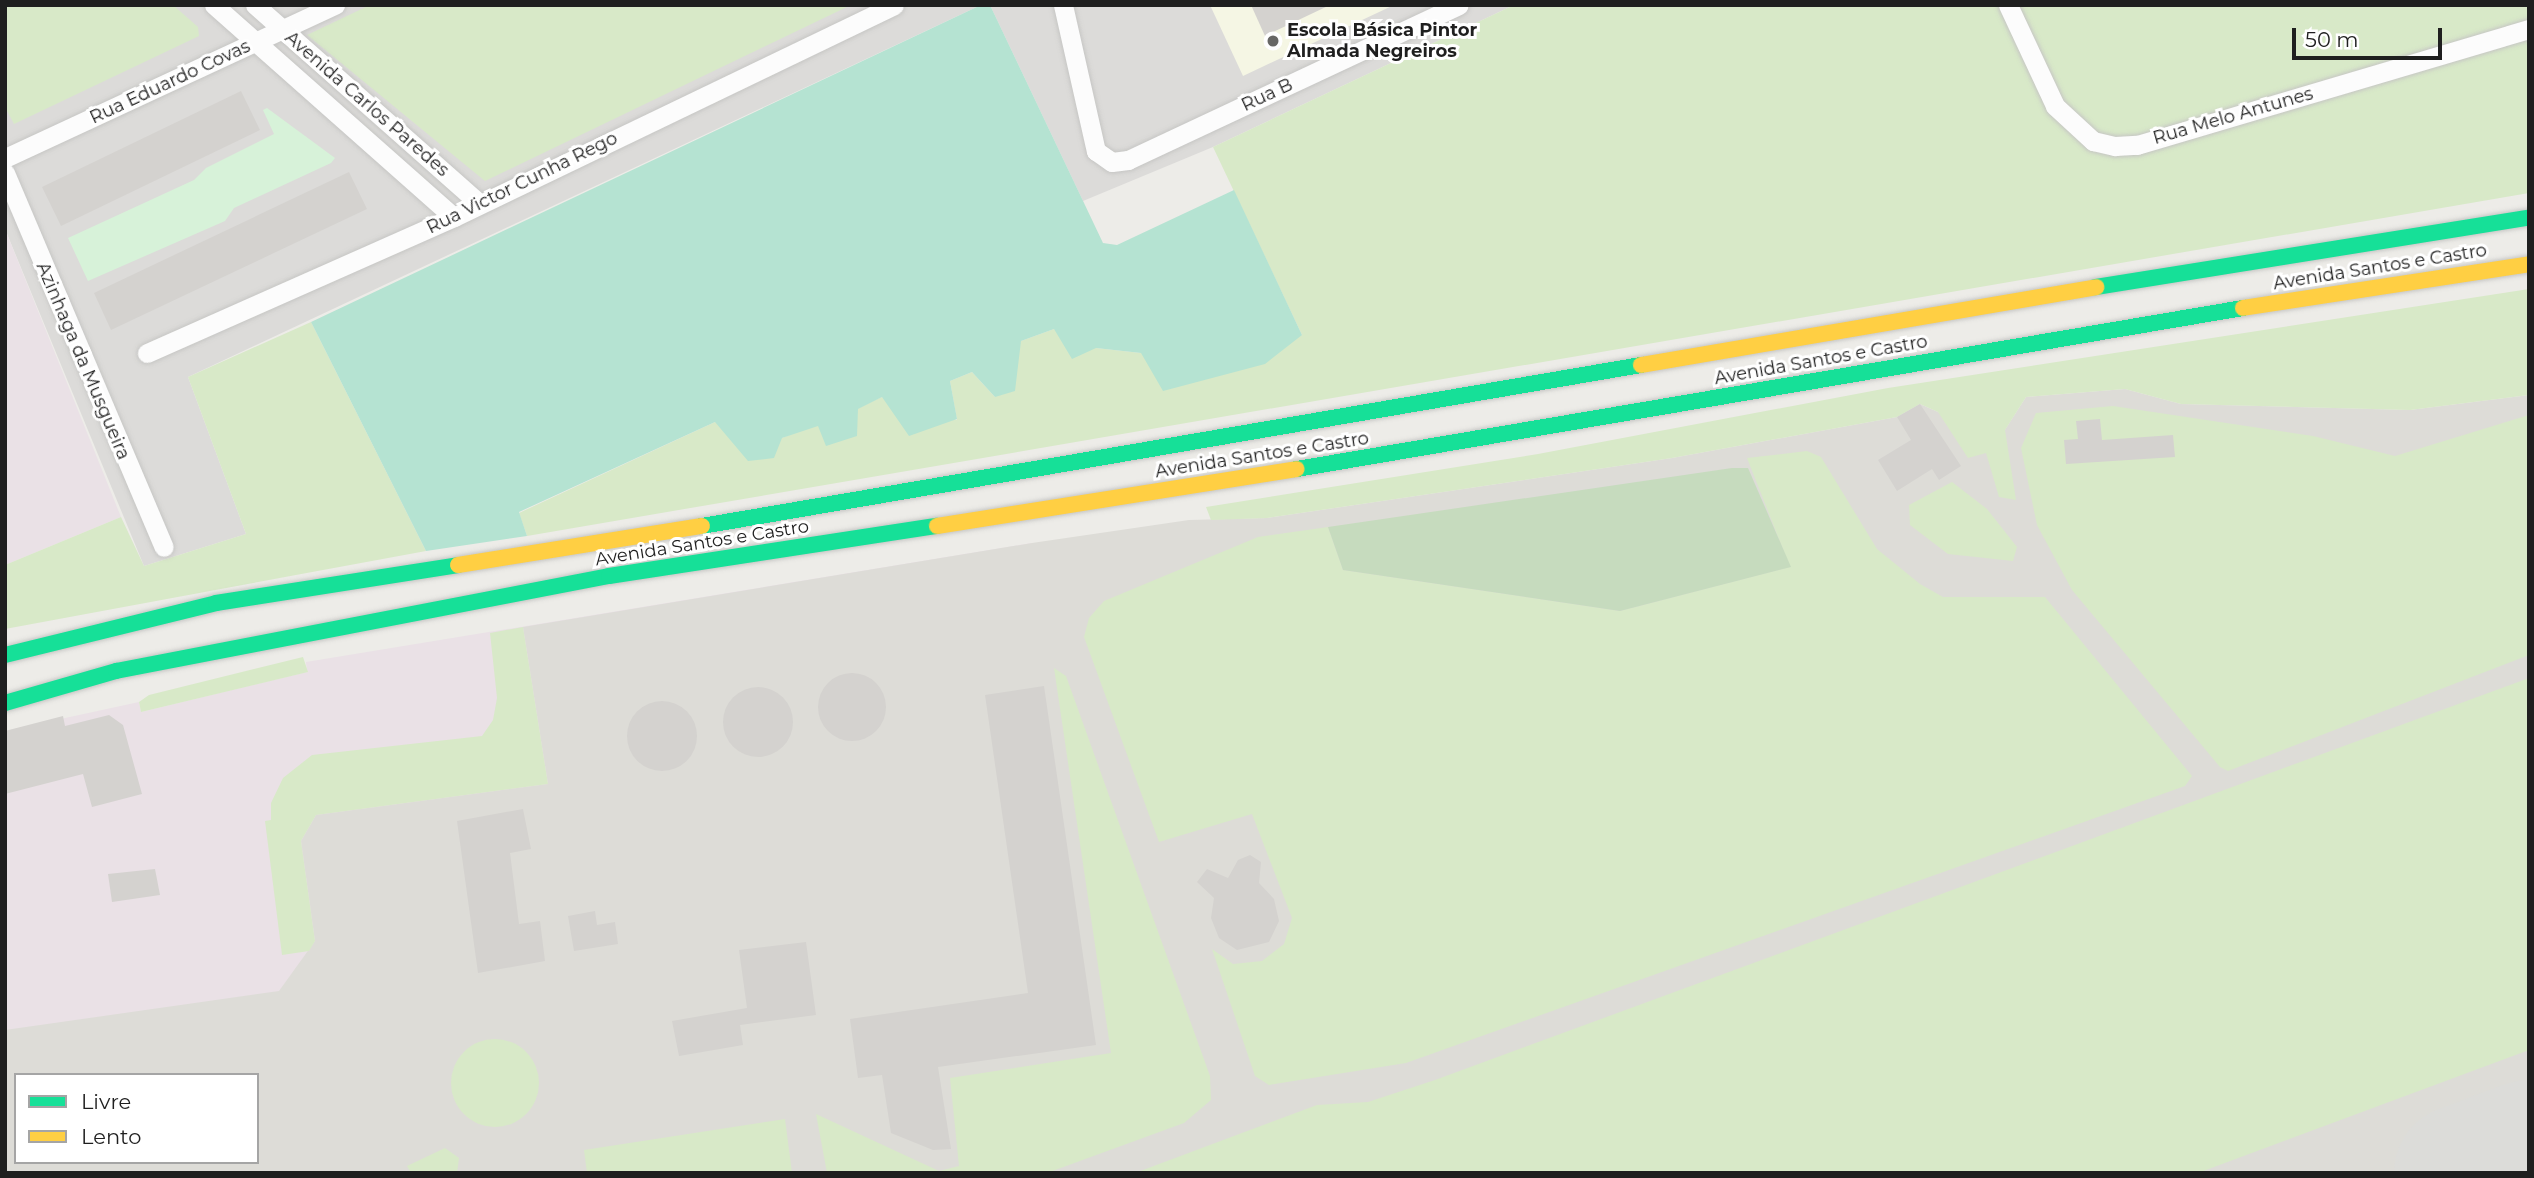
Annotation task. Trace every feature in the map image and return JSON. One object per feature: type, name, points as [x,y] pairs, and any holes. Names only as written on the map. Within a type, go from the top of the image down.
[{"type":"main road","name":"Avenida Santos e Castro","points":[[5,655],[216,603],[961,485],[1974,306],[2529,218]]},
{"type":"main road","name":"Avenida Santos e Castro","points":[[5,703],[116,671],[610,576],[1217,483],[2437,275],[2529,264]]},
{"type":"street","name":"Avenida Carlos Paredes","points":[[214,5],[454,217]]},
{"type":"street","name":"Avenida Carlos Paredes","points":[[255,5],[479,203]]},
{"type":"street","name":"Rua Eduardo Covas","points":[[5,158],[335,5]]},
{"type":"street","name":"Rua Victor Cunha Rego","points":[[147,353],[454,217],[894,5]]},
{"type":"street","name":"Rua B","points":[[1063,5],[1097,151],[1112,162],[1128,160],[1459,5]]},
{"type":"street","name":"Rua Melo Antunes","points":[[2008,5],[2055,106],[2093,141],[2115,146],[2137,145],[2529,29]]},
{"type":"street","name":"Azinhaga da Musgueira","points":[[5,173],[164,547]]},
{"type":"shaded area","points":[[5,5],[981,5],[188,377],[246,534],[144,566],[5,229]]},
{"type":"shaded area","points":[[990,5],[1514,5],[1213,147],[1083,201]]},
{"type":"shaded area","name":"Escola Básica Pintor Almada Negreiros","points":[[1210,5],[1394,5],[1243,76]]},
{"type":"shaded area","points":[[5,229],[121,517],[5,565]]},
{"type":"shaded area","points":[[2125,389],[2181,404],[2410,410],[2529,395],[2529,1173],[5,1173],[5,1030],[279,991],[315,941],[301,841],[316,815],[548,784],[523,627],[1032,543],[1189,520],[1267,518],[1672,458],[1897,417],[1920,404],[1999,439],[2026,397]]},
{"type":"shaded area","points":[[1032,543],[585,1150],[259,1163],[259,1073],[14,1073],[14,1164],[232,1164],[5,1173],[5,731],[139,702],[141,712],[307,672],[306,662]]},
{"type":"green space","points":[[5,5],[173,5],[198,27],[199,36],[14,124],[5,107]]},
{"type":"green space","points":[[370,5],[851,5],[485,181],[307,35]]},
{"type":"green space","points":[[981,5],[990,5],[1103,243],[1117,245],[1234,190],[1302,335],[1265,364],[1163,391],[1141,353],[1096,348],[1072,359],[1054,329],[1021,341],[1015,391],[995,397],[972,372],[950,381],[957,419],[909,436],[882,397],[858,409],[857,436],[826,446],[818,426],[782,438],[774,458],[748,461],[715,422],[519,512],[527,536],[426,551],[311,322]]},
{"type":"green space","points":[[1514,5],[2529,5],[2529,193],[527,536],[519,513],[715,422],[782,438],[882,397],[957,420],[950,381],[972,372],[995,397],[1021,341],[1054,329],[1096,348],[1141,353],[1302,335],[1213,147]]},
{"type":"green space","points":[[267,108],[335,158],[331,163],[234,208],[225,221],[88,281],[68,238],[194,180],[206,168],[274,134],[263,110]]},
{"type":"green space","points":[[2529,289],[2529,395],[2410,410],[2181,404],[2125,389],[2026,397],[2005,430],[2016,500],[1999,497],[1986,453],[1968,458],[1938,412],[1920,404],[1897,417],[1672,458],[1267,518],[1211,520],[1206,507],[1538,454],[1888,388]]},
{"type":"green space","points":[[311,322],[426,551],[5,629],[5,565],[121,517],[144,566],[246,534],[188,377]]},
{"type":"green space","points":[[2113,406],[2313,436],[2395,456],[2529,415],[2529,655],[2228,771],[2220,767],[2072,590],[2037,525],[2021,448],[2036,413]]},
{"type":"green space","points":[[1807,451],[1821,457],[1877,549],[1920,584],[1943,597],[2045,597],[2192,776],[2185,786],[1406,1063],[1269,1085],[1255,1076],[1212,949],[1233,964],[1262,961],[1284,944],[1292,918],[1252,814],[1159,842],[1084,637],[1089,618],[1104,601],[1258,537],[1328,527],[1343,570],[1620,611],[1790,567],[1747,458]]},
{"type":"green space","points":[[1732,468],[1748,468],[1791,567],[1620,611],[1343,570],[1328,527]]},
{"type":"green space","points":[[1952,482],[1987,509],[2017,547],[2013,561],[1948,554],[1910,525],[1909,505]]},
{"type":"green space","points":[[523,627],[548,784],[316,815],[301,841],[315,941],[309,951],[282,955],[265,821],[271,820],[271,803],[283,778],[312,755],[482,736],[493,720],[497,698],[490,633]]},
{"type":"green space","points":[[303,657],[308,672],[141,712],[139,702],[149,695]]},
{"type":"green space","points":[[1054,668],[1066,676],[1210,1076],[1211,1100],[1184,1123],[1047,1173],[827,1173],[816,1114],[939,1171],[959,1166],[950,1078],[1111,1053]]},
{"type":"green space","points":[[2529,678],[2529,1050],[2198,1173],[1135,1173],[1317,1105],[1368,1102],[1435,1080]]},
{"type":"green space","points":[[495,1039],[512,1042],[526,1052],[536,1066],[539,1083],[536,1100],[526,1114],[512,1124],[495,1127],[478,1124],[464,1114],[454,1100],[451,1083],[454,1066],[464,1052],[478,1042]]},
{"type":"green space","points":[[785,1119],[792,1173],[587,1173],[584,1150]]},
{"type":"green space","points":[[445,1148],[459,1158],[457,1173],[411,1173],[407,1166]]},
{"type":"building","points":[[1251,5],[1330,5],[1265,36]]},
{"type":"building","points":[[241,91],[260,130],[61,226],[42,187]]},
{"type":"building","points":[[349,172],[367,209],[111,330],[94,293]]},
{"type":"building","points":[[1920,404],[1961,466],[1939,480],[1932,469],[1897,491],[1878,460],[1911,440],[1897,417]]},
{"type":"building","points":[[2100,419],[2102,440],[2173,435],[2175,457],[2066,464],[2064,440],[2078,439],[2076,421]]},
{"type":"building","points":[[852,673],[865,676],[876,683],[883,694],[886,707],[883,720],[876,731],[865,738],[852,741],[839,738],[828,731],[821,720],[818,707],[821,694],[828,683],[839,676]]},
{"type":"building","points":[[1044,686],[1096,1045],[938,1067],[951,1149],[933,1150],[891,1133],[882,1075],[858,1078],[850,1019],[1028,993],[985,695]]},
{"type":"building","points":[[758,687],[777,693],[787,703],[793,722],[787,741],[777,751],[758,757],[739,751],[729,741],[723,722],[729,703],[739,693]]},
{"type":"building","points":[[655,701],[669,701],[682,707],[691,716],[697,736],[695,749],[687,761],[669,771],[655,771],[642,765],[633,756],[627,743],[627,729],[633,716],[642,707]]},
{"type":"building","points":[[109,715],[123,725],[142,794],[92,807],[83,774],[5,794],[5,731],[63,716],[65,726]]},
{"type":"building","points":[[523,809],[531,849],[510,853],[519,924],[540,921],[545,961],[478,973],[457,821]]},
{"type":"building","points":[[1250,855],[1261,862],[1259,883],[1274,899],[1279,921],[1269,942],[1237,950],[1219,938],[1211,918],[1214,898],[1197,882],[1207,869],[1228,878],[1238,860]]},
{"type":"building","points":[[155,869],[160,895],[112,902],[108,874]]},
{"type":"building","points":[[595,911],[597,925],[615,922],[618,944],[574,951],[568,916]]},
{"type":"building","points":[[806,942],[816,1015],[740,1025],[743,1045],[679,1056],[672,1021],[747,1008],[739,950]]},
{"type":"runway","points":[[2462,1173],[2529,1148]]},
{"type":"traffic: fast","points":[[2096,287],[2529,218]]},
{"type":"traffic: fast","points":[[1297,469],[2243,308]]},
{"type":"traffic: fast","points":[[702,526],[1641,365]]},
{"type":"traffic: fast","points":[[5,703],[116,671],[609,576],[937,526]]},
{"type":"traffic: fast","points":[[5,655],[216,603],[458,565]]},
{"type":"traffic: slow","points":[[2243,308],[2529,264]]},
{"type":"traffic: slow","points":[[1641,365],[2096,287]]},
{"type":"traffic: slow","points":[[937,526],[1297,469]]},
{"type":"traffic: slow","points":[[458,565],[702,526]]},
{"type":"place","name":"Escola Básica Pintor Almada Negreiros","points":[[1273,41]]}]
